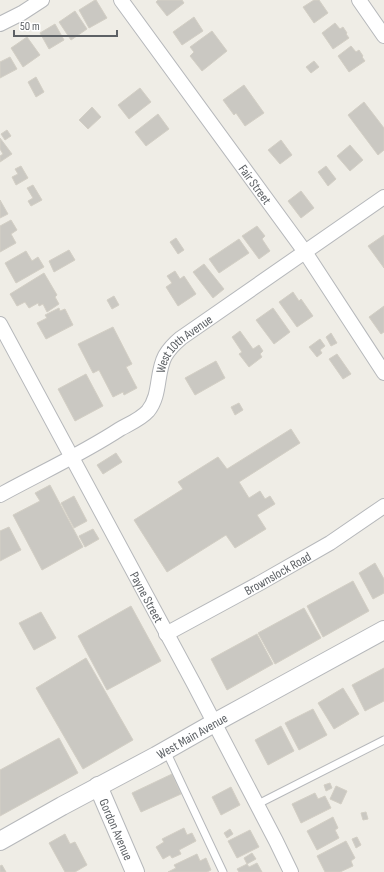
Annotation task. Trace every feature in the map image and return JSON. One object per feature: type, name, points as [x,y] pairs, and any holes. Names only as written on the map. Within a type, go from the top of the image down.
[{"type":"street","points":[[0,24],[22,13],[42,0]]},
{"type":"street","name":"Fair Street","points":[[121,0],[305,252],[384,373]]},
{"type":"street","points":[[359,0],[384,36]]},
{"type":"street","name":"West 10th Avenue","points":[[0,495],[71,456],[104,440],[144,415],[156,396],[162,365],[170,348],[181,338],[384,196]]},
{"type":"street","name":"Payne Street","points":[[0,324],[214,723],[291,872]]},
{"type":"street","name":"Brownslock Road","points":[[166,634],[330,543],[383,509]]},
{"type":"street","name":"West Main Avenue","points":[[0,841],[384,630]]},
{"type":"street","name":"Gordon Avenue","points":[[98,786],[135,872]]},
{"type":"lane","points":[[256,805],[384,740]]},
{"type":"lane","points":[[165,750],[223,872]]},
{"type":"building","points":[[95,0],[107,18],[89,28],[79,10]]},
{"type":"building","points":[[158,0],[182,0],[184,3],[167,16],[156,2]]},
{"type":"building","points":[[314,0],[319,0],[328,13],[314,23],[303,7]]},
{"type":"building","points":[[75,11],[87,29],[71,40],[59,22]]},
{"type":"building","points":[[194,17],[203,31],[182,45],[173,32]]},
{"type":"building","points":[[335,23],[340,29],[343,27],[349,38],[333,49],[322,33]]},
{"type":"building","points":[[55,24],[64,40],[49,49],[40,33]]},
{"type":"building","points":[[212,31],[227,51],[202,71],[190,56],[194,52],[190,47]]},
{"type":"building","points":[[27,37],[40,55],[23,67],[11,48]]},
{"type":"building","points":[[351,46],[356,52],[359,50],[365,61],[349,72],[338,56]]},
{"type":"building","points":[[10,57],[17,69],[0,78],[0,62]]},
{"type":"building","points":[[314,61],[319,67],[311,73],[306,67]]},
{"type":"building","points":[[36,77],[44,92],[36,97],[28,82]]},
{"type":"building","points":[[244,85],[264,113],[245,126],[236,113],[234,115],[223,100]]},
{"type":"building","points":[[140,88],[151,102],[129,119],[118,105]]},
{"type":"building","points":[[364,102],[384,128],[384,150],[378,155],[348,115]]},
{"type":"building","points":[[92,107],[101,117],[88,129],[79,120]]},
{"type":"building","points":[[158,114],[169,129],[146,146],[135,132]]},
{"type":"building","points":[[7,130],[11,136],[5,140],[1,134]]},
{"type":"building","points":[[0,138],[12,154],[0,162],[0,156],[3,154],[0,149]]},
{"type":"building","points":[[281,140],[292,155],[280,164],[268,150]]},
{"type":"building","points":[[350,145],[363,160],[350,171],[337,156]]},
{"type":"building","points":[[21,166],[28,178],[16,185],[12,177],[18,174],[15,169]]},
{"type":"building","points":[[326,166],[336,179],[328,186],[318,172]]},
{"type":"building","points":[[33,185],[42,200],[31,206],[28,201],[33,198],[27,188]]},
{"type":"building","points":[[301,191],[314,208],[301,218],[288,201]]},
{"type":"building","points":[[0,200],[8,214],[0,218]]},
{"type":"building","points":[[11,220],[17,230],[11,234],[16,243],[0,252],[0,226]]},
{"type":"building","points":[[257,226],[265,236],[262,239],[270,251],[259,259],[242,236]]},
{"type":"building","points":[[384,235],[384,268],[368,246]]},
{"type":"building","points":[[176,238],[184,250],[178,254],[170,242]]},
{"type":"building","points":[[239,239],[249,253],[219,273],[209,259]]},
{"type":"building","points":[[69,250],[75,260],[54,272],[49,261]]},
{"type":"building","points":[[26,251],[32,261],[38,257],[44,267],[16,283],[5,263]]},
{"type":"building","points":[[204,264],[224,289],[213,298],[193,272]]},
{"type":"building","points":[[175,271],[180,279],[184,276],[196,294],[178,306],[166,287],[172,283],[167,276]]},
{"type":"building","points":[[44,273],[57,295],[55,297],[59,304],[47,312],[43,304],[39,306],[38,303],[29,308],[25,302],[17,306],[10,294]]},
{"type":"building","points":[[293,292],[299,301],[301,299],[313,316],[297,327],[279,302]]},
{"type":"building","points":[[114,296],[119,305],[112,309],[107,300]]},
{"type":"building","points":[[384,306],[384,332],[381,334],[369,317]]},
{"type":"building","points":[[59,308],[60,311],[65,309],[73,325],[46,339],[37,323],[47,318],[45,315]]},
{"type":"building","points":[[273,308],[290,332],[274,344],[256,320]]},
{"type":"building","points":[[113,327],[132,364],[126,367],[137,388],[124,395],[123,392],[113,397],[99,370],[93,373],[78,344]]},
{"type":"building","points":[[240,331],[253,349],[259,345],[263,351],[260,354],[262,357],[249,367],[239,354],[242,352],[232,337]]},
{"type":"building","points":[[331,333],[337,343],[331,346],[326,337]]},
{"type":"building","points":[[320,339],[325,346],[320,350],[322,353],[317,357],[309,347]]},
{"type":"building","points":[[337,354],[351,374],[343,379],[329,359]]},
{"type":"building","points":[[216,361],[225,378],[195,395],[185,378]]},
{"type":"building","points":[[86,374],[103,406],[75,421],[58,389]]},
{"type":"building","points":[[239,403],[243,410],[235,415],[231,407]]},
{"type":"building","points":[[291,429],[300,443],[239,482],[249,498],[260,491],[265,499],[270,496],[275,504],[257,515],[266,529],[235,548],[226,535],[167,572],[134,520],[183,489],[178,482],[218,457],[227,469]]},
{"type":"building","points":[[116,453],[122,462],[103,474],[97,465]]},
{"type":"building","points":[[50,485],[83,547],[42,570],[13,515],[40,501],[35,493]]},
{"type":"building","points":[[74,496],[87,521],[74,528],[61,503]]},
{"type":"building","points":[[9,527],[21,550],[0,561],[0,531]]},
{"type":"building","points":[[93,529],[99,539],[85,547],[79,536]]},
{"type":"building","points":[[375,563],[384,579],[384,593],[373,599],[359,573]]},
{"type":"building","points":[[353,581],[369,611],[323,637],[307,606]]},
{"type":"building","points":[[131,606],[161,661],[107,690],[78,636]]},
{"type":"building","points":[[304,608],[321,638],[275,664],[258,633]]},
{"type":"building","points":[[41,612],[56,638],[34,650],[19,623]]},
{"type":"building","points":[[257,634],[273,664],[227,690],[211,659]]},
{"type":"building","points":[[86,658],[133,740],[83,769],[36,688]]},
{"type":"building","points":[[384,668],[384,701],[365,711],[352,685]]},
{"type":"building","points":[[343,688],[359,714],[334,729],[318,703]]},
{"type":"building","points":[[313,709],[327,735],[299,750],[285,723]]},
{"type":"building","points":[[281,726],[294,751],[268,765],[255,740]]},
{"type":"building","points":[[59,738],[78,773],[0,816],[0,770]]},
{"type":"building","points":[[172,774],[181,794],[141,812],[132,793]]},
{"type":"building","points":[[330,783],[332,788],[326,791],[324,785]]},
{"type":"building","points":[[336,786],[347,791],[341,804],[330,799]]},
{"type":"building","points":[[231,787],[240,805],[221,815],[212,797]]},
{"type":"building","points":[[315,793],[318,799],[325,796],[331,808],[301,823],[292,804]]},
{"type":"building","points":[[366,812],[368,819],[363,820],[361,813]]},
{"type":"building","points":[[333,817],[338,828],[335,830],[339,838],[317,850],[307,831]]},
{"type":"building","points":[[184,828],[187,835],[192,833],[196,841],[179,850],[181,854],[172,858],[170,855],[163,859],[156,847],[164,842],[162,839]]},
{"type":"building","points":[[230,829],[233,834],[227,838],[224,833]]},
{"type":"building","points":[[250,830],[259,847],[237,858],[228,841]]},
{"type":"building","points":[[65,834],[70,844],[75,842],[87,865],[75,872],[65,872],[49,843]]},
{"type":"building","points":[[357,837],[361,845],[356,848],[352,839]]},
{"type":"building","points":[[346,841],[355,858],[351,861],[353,866],[340,872],[325,872],[317,856]]},
{"type":"building","points":[[252,853],[256,859],[247,864],[244,858]]},
{"type":"building","points":[[197,854],[200,861],[206,858],[211,870],[207,872],[168,872],[176,868],[174,865]]},
{"type":"building","points":[[257,863],[262,872],[239,872],[237,869],[247,864],[249,867]]},
{"type":"building","points":[[2,865],[6,872],[0,872],[0,866]]}]
